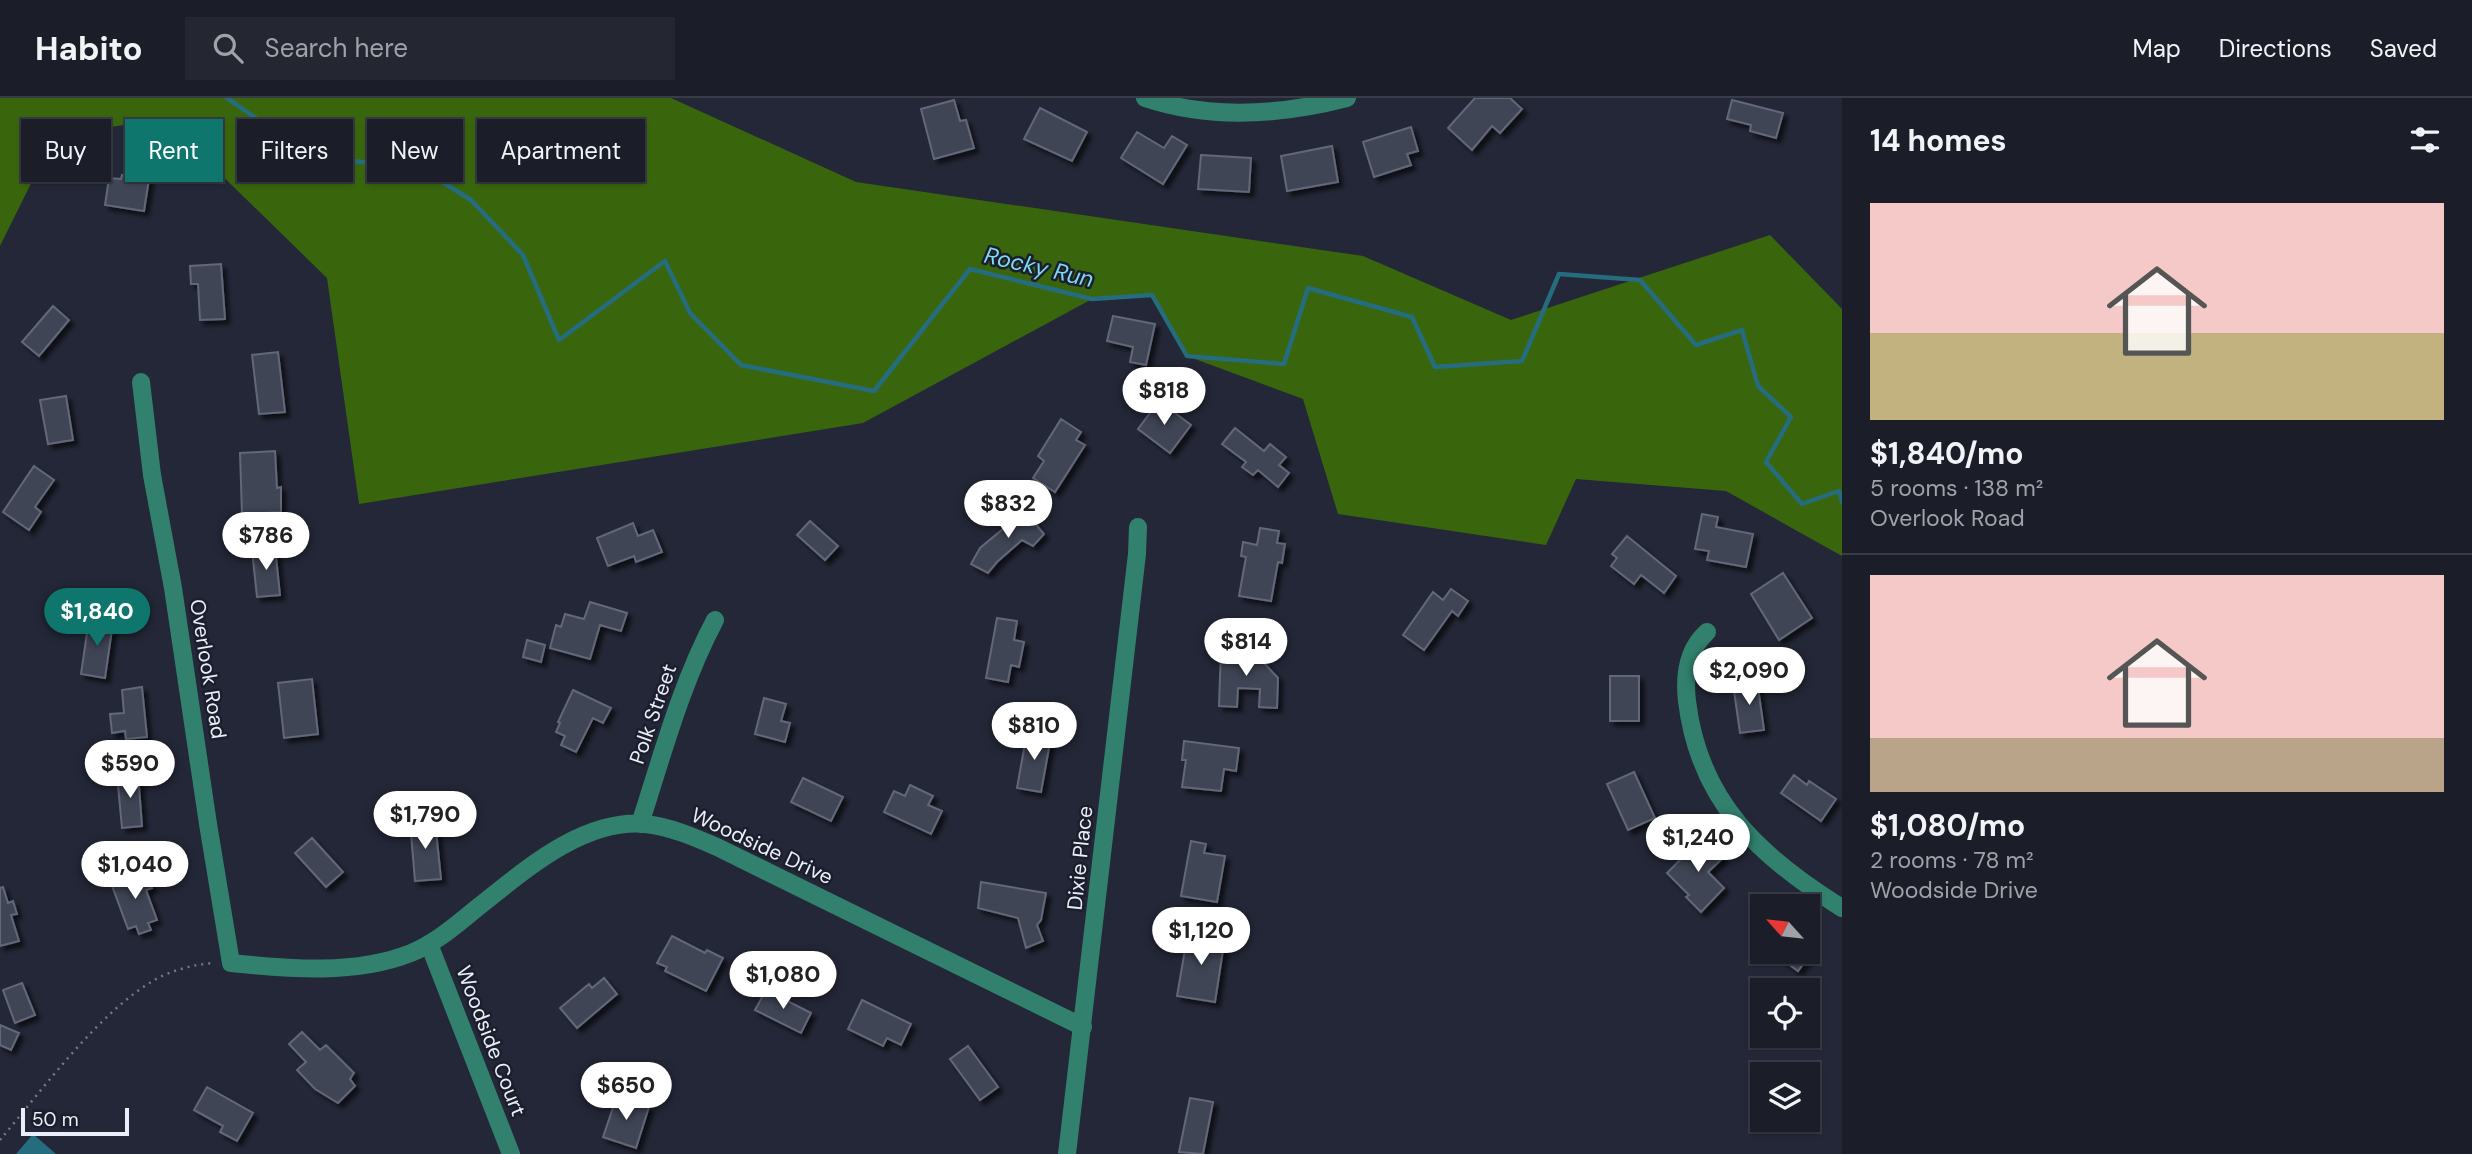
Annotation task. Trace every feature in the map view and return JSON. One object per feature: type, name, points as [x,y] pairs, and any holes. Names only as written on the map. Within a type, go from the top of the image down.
[{"type":"street","points":[[1145,98],[1203,111],[1239,113],[1274,112],[1347,98]]},
{"type":"street","name":"Overlook Road","points":[[141,382],[152,475],[176,610],[231,963]]},
{"type":"street","name":"Dixie Place","points":[[1083,1027],[1138,527]]},
{"type":"street","name":"Polk Street","points":[[640,824],[688,680],[715,621]]},
{"type":"street","points":[[1707,632],[1697,641],[1690,656],[1687,697],[1692,734],[1710,779],[1730,813],[1762,851],[1842,908]]},
{"type":"street","name":"Woodside Drive","points":[[231,963],[289,968],[361,965],[410,953],[447,933],[535,862],[557,848],[593,832],[640,824],[668,828],[717,847],[1083,1027]]},
{"type":"street","name":"Woodside Court","points":[[429,944],[511,1154]]},
{"type":"street","points":[[1068,1154],[1083,1027]]},
{"type":"path","points":[[0,1140],[91,1034],[142,987],[181,968],[231,963]]},
{"type":"green space","points":[[0,98],[671,98],[856,182],[1363,256],[1511,320],[1770,235],[1842,309],[1842,556],[1726,491],[1576,479],[1546,545],[1338,514],[1303,399],[1187,356],[1151,295],[1092,299],[863,423],[359,504],[327,278],[223,177],[223,119],[125,119],[125,125],[111,127],[111,119],[21,119],[21,182],[32,182],[0,246]]},
{"type":"water","points":[[33,1134],[56,1154],[16,1154]]},
{"type":"building","points":[[1475,98],[1510,98],[1522,109],[1500,133],[1492,126],[1472,150],[1448,128]]},
{"type":"building","points":[[954,100],[960,121],[966,120],[974,148],[934,159],[921,109]]},
{"type":"building","points":[[1732,100],[1783,113],[1776,138],[1750,131],[1751,125],[1727,119]]},
{"type":"building","points":[[1040,108],[1087,132],[1072,161],[1024,139]]},
{"type":"building","points":[[1411,127],[1418,151],[1407,154],[1411,165],[1374,177],[1363,142]]},
{"type":"building","points":[[1137,132],[1164,148],[1172,136],[1187,145],[1163,184],[1121,158]]},
{"type":"building","points":[[1332,146],[1338,182],[1287,191],[1281,156]]},
{"type":"building","points":[[1201,155],[1251,158],[1249,192],[1198,189]]},
{"type":"building","points":[[122,175],[125,175],[125,182],[149,182],[144,211],[105,205],[108,182],[111,182],[111,178],[121,179]]},
{"type":"building","points":[[221,264],[225,319],[200,320],[198,284],[191,284],[190,266]]},
{"type":"building","points":[[53,306],[69,320],[39,356],[22,342]]},
{"type":"building","points":[[1113,316],[1155,324],[1146,365],[1130,362],[1133,347],[1107,341]]},
{"type":"building","points":[[278,352],[285,412],[259,414],[252,355]]},
{"type":"building","points":[[66,396],[73,440],[48,444],[40,400]]},
{"type":"building","points":[[1159,401],[1191,425],[1170,453],[1138,429]]},
{"type":"building","points":[[1061,419],[1081,432],[1076,440],[1085,445],[1055,492],[1033,478],[1044,461],[1038,456]]},
{"type":"building","points":[[1235,428],[1264,451],[1270,444],[1286,457],[1279,465],[1289,473],[1278,487],[1258,470],[1253,475],[1242,467],[1246,462],[1222,444]]},
{"type":"building","points":[[275,451],[277,488],[281,487],[281,512],[242,514],[240,453]]},
{"type":"building","points":[[34,466],[54,480],[35,507],[41,512],[29,530],[3,512]]},
{"type":"building","points":[[1013,506],[1028,515],[1044,534],[1033,546],[1022,540],[988,573],[971,564],[980,548],[1010,523],[1005,517]]},
{"type":"building","points":[[1702,514],[1718,517],[1716,527],[1753,534],[1746,567],[1707,560],[1709,551],[1695,549]]},
{"type":"building","points":[[810,521],[838,546],[825,560],[797,535]]},
{"type":"building","points":[[633,523],[638,536],[653,530],[662,552],[636,562],[634,556],[608,566],[597,538]]},
{"type":"building","points":[[1260,528],[1279,531],[1277,543],[1285,544],[1282,563],[1278,562],[1271,601],[1239,596],[1246,557],[1241,556],[1243,542],[1257,545]]},
{"type":"building","points":[[1627,536],[1676,576],[1664,593],[1641,575],[1634,584],[1611,566],[1617,558],[1612,554]]},
{"type":"building","points":[[275,547],[280,595],[257,597],[252,550]]},
{"type":"building","points":[[1783,573],[1812,618],[1779,640],[1751,594]]},
{"type":"building","points":[[1451,589],[1468,601],[1458,616],[1452,611],[1424,650],[1403,635],[1433,592],[1443,600]]},
{"type":"building","points":[[590,602],[627,613],[621,631],[600,625],[590,659],[550,648],[556,625],[561,627],[565,614],[584,619]]},
{"type":"building","points":[[997,618],[1017,621],[1014,640],[1024,642],[1019,667],[1011,665],[1008,682],[986,678]]},
{"type":"building","points":[[89,619],[113,622],[105,678],[81,674]]},
{"type":"building","points":[[527,640],[545,645],[541,662],[523,657]]},
{"type":"building","points":[[1221,647],[1257,649],[1256,663],[1264,663],[1278,678],[1277,708],[1259,707],[1260,689],[1238,688],[1237,707],[1219,706]]},
{"type":"building","points":[[1610,676],[1639,676],[1639,721],[1610,721]]},
{"type":"building","points":[[312,679],[318,734],[284,738],[278,683]]},
{"type":"building","points":[[1757,680],[1764,730],[1740,733],[1733,684]]},
{"type":"building","points":[[142,687],[147,737],[126,739],[125,731],[112,733],[110,714],[124,713],[122,690]]},
{"type":"building","points":[[573,690],[611,708],[603,723],[593,718],[576,752],[561,745],[565,736],[556,732]]},
{"type":"building","points":[[764,698],[786,704],[781,721],[790,723],[785,742],[755,734]]},
{"type":"building","points":[[1027,732],[1051,737],[1041,792],[1017,788]]},
{"type":"building","points":[[1184,741],[1239,748],[1236,771],[1224,769],[1221,791],[1182,787],[1186,760],[1182,760]]},
{"type":"building","points":[[1634,772],[1655,818],[1628,830],[1607,784]]},
{"type":"building","points":[[138,773],[142,826],[122,828],[117,775]]},
{"type":"building","points":[[1794,775],[1807,785],[1809,781],[1836,799],[1821,821],[1781,793]]},
{"type":"building","points":[[803,778],[843,797],[831,821],[791,802]]},
{"type":"building","points":[[910,785],[933,796],[928,805],[942,811],[931,834],[884,812],[894,791],[905,796]]},
{"type":"building","points":[[435,820],[441,879],[415,881],[410,822]]},
{"type":"building","points":[[1703,837],[1723,858],[1708,872],[1724,888],[1701,912],[1686,897],[1689,895],[1667,873]]},
{"type":"building","points":[[312,838],[343,872],[326,887],[295,853]]},
{"type":"building","points":[[1191,841],[1206,844],[1204,853],[1225,856],[1217,902],[1181,896]]},
{"type":"building","points":[[146,870],[152,888],[146,890],[157,920],[148,923],[151,930],[139,934],[136,926],[128,929],[111,883]]},
{"type":"building","points":[[981,882],[1046,893],[1041,920],[1037,925],[1043,941],[1026,948],[1018,918],[978,908]]},
{"type":"building","points":[[3,887],[8,903],[13,901],[17,914],[11,915],[19,941],[0,946],[0,888]]},
{"type":"building","points":[[1188,932],[1225,937],[1215,1002],[1177,996]]},
{"type":"building","points":[[672,936],[705,953],[707,950],[723,958],[706,991],[665,971],[667,967],[657,963]]},
{"type":"building","points":[[1788,964],[1803,964],[1798,971]]},
{"type":"building","points":[[604,978],[617,994],[577,1028],[560,1008],[589,984],[592,988]]},
{"type":"building","points":[[22,983],[35,1015],[15,1023],[3,990]]},
{"type":"building","points":[[766,990],[811,1013],[801,1033],[755,1010]]},
{"type":"building","points":[[862,1000],[911,1024],[901,1045],[887,1038],[883,1046],[848,1029]]},
{"type":"building","points":[[0,1025],[19,1033],[11,1050],[0,1045]]},
{"type":"building","points":[[302,1032],[320,1050],[326,1045],[354,1073],[350,1079],[355,1086],[338,1103],[315,1089],[297,1070],[306,1062],[289,1044]]},
{"type":"building","points":[[968,1046],[998,1087],[980,1100],[950,1059]]},
{"type":"building","points":[[207,1087],[253,1113],[237,1141],[220,1132],[223,1126],[194,1110]]},
{"type":"building","points":[[617,1096],[649,1107],[636,1148],[603,1137]]},
{"type":"building","points":[[1190,1098],[1213,1102],[1203,1154],[1179,1152]]},
{"type":"waterway","name":"Rocky Run","points":[[227,98],[310,156],[422,169],[471,200],[523,255],[559,340],[665,261],[690,313],[741,365],[874,391],[970,269],[1092,299],[1152,295],[1187,356],[1284,364],[1308,288],[1412,317],[1435,367],[1522,361],[1559,274],[1640,280],[1696,345],[1742,330],[1758,386],[1791,417],[1766,462],[1802,504],[1839,491],[1842,502]]}]
